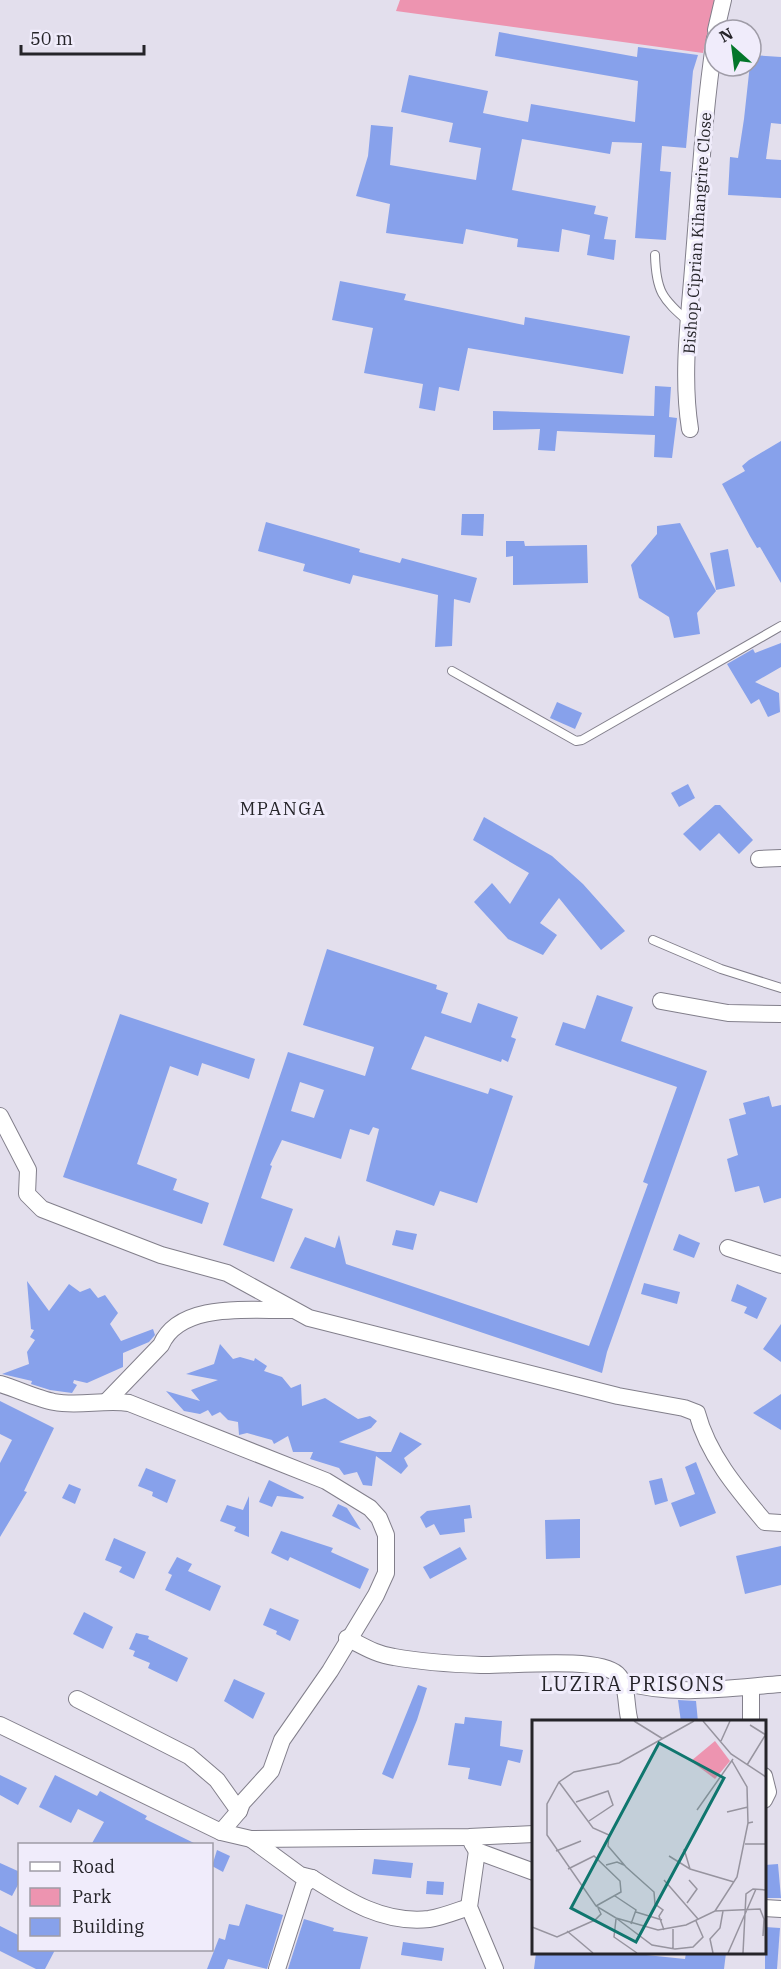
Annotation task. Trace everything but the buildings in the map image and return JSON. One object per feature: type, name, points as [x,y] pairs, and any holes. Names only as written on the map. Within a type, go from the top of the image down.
[{"type":"street","points":[[719,18],[723,0]]},
{"type":"street","name":"Bishop Ciprian Kihangrire Close","points":[[690,429],[686,405],[689,322],[708,78]]},
{"type":"street","points":[[759,859],[781,858]]},
{"type":"street","points":[[661,1001],[728,1013],[781,1014]]},
{"type":"street","points":[[0,1116],[28,1170],[27,1194],[42,1209],[160,1255],[227,1273],[309,1318],[618,1396],[684,1408],[697,1413],[705,1438],[736,1488],[765,1522],[781,1523]]},
{"type":"street","points":[[728,1248],[781,1265]]},
{"type":"street","points":[[108,1400],[161,1345],[165,1334],[201,1312],[293,1310]]},
{"type":"street","points":[[0,1384],[52,1402],[89,1403],[108,1400],[129,1403],[298,1468],[326,1481],[370,1508],[379,1518],[386,1536],[386,1573],[375,1595],[347,1638],[330,1671],[282,1740],[271,1771],[242,1803],[239,1811],[221,1832]]},
{"type":"street","points":[[347,1638],[377,1654],[394,1657],[483,1665],[548,1662],[601,1668],[616,1673],[621,1681],[625,1688],[628,1714]]},
{"type":"street","points":[[621,1681],[661,1689],[781,1684]]},
{"type":"street","points":[[751,1687],[751,1720]]},
{"type":"street","points":[[628,1714],[661,1689]]},
{"type":"street","points":[[77,1699],[189,1756],[217,1780],[239,1811]]},
{"type":"street","points":[[0,1725],[221,1832],[251,1839],[473,1844],[532,1834]]},
{"type":"street","points":[[766,1781],[768,1792],[766,1797]]},
{"type":"street","points":[[766,1807],[781,1802]]},
{"type":"street","points":[[251,1839],[300,1875],[312,1878],[348,1902],[381,1915],[410,1919],[431,1918],[470,1906]]},
{"type":"street","points":[[473,1844],[532,1871]]},
{"type":"street","points":[[473,1844],[470,1906],[495,1969]]},
{"type":"street","points":[[277,1969],[304,1885],[312,1878]]},
{"type":"street","points":[[766,1908],[781,1909]]},
{"type":"lane","points":[[655,255],[656,282],[669,306],[689,322]]},
{"type":"lane","points":[[452,671],[576,741],[582,740],[781,626]]},
{"type":"lane","points":[[652,940],[721,969],[781,988]]},
{"type":"green space","points":[[400,0],[715,0],[711,18],[703,18],[703,53],[396,11]]},
{"type":"district","name":"MPANGA","points":[[283,809]]},
{"type":"district","name":"LUZIRA PRISONS","points":[[633,1684]]}]
